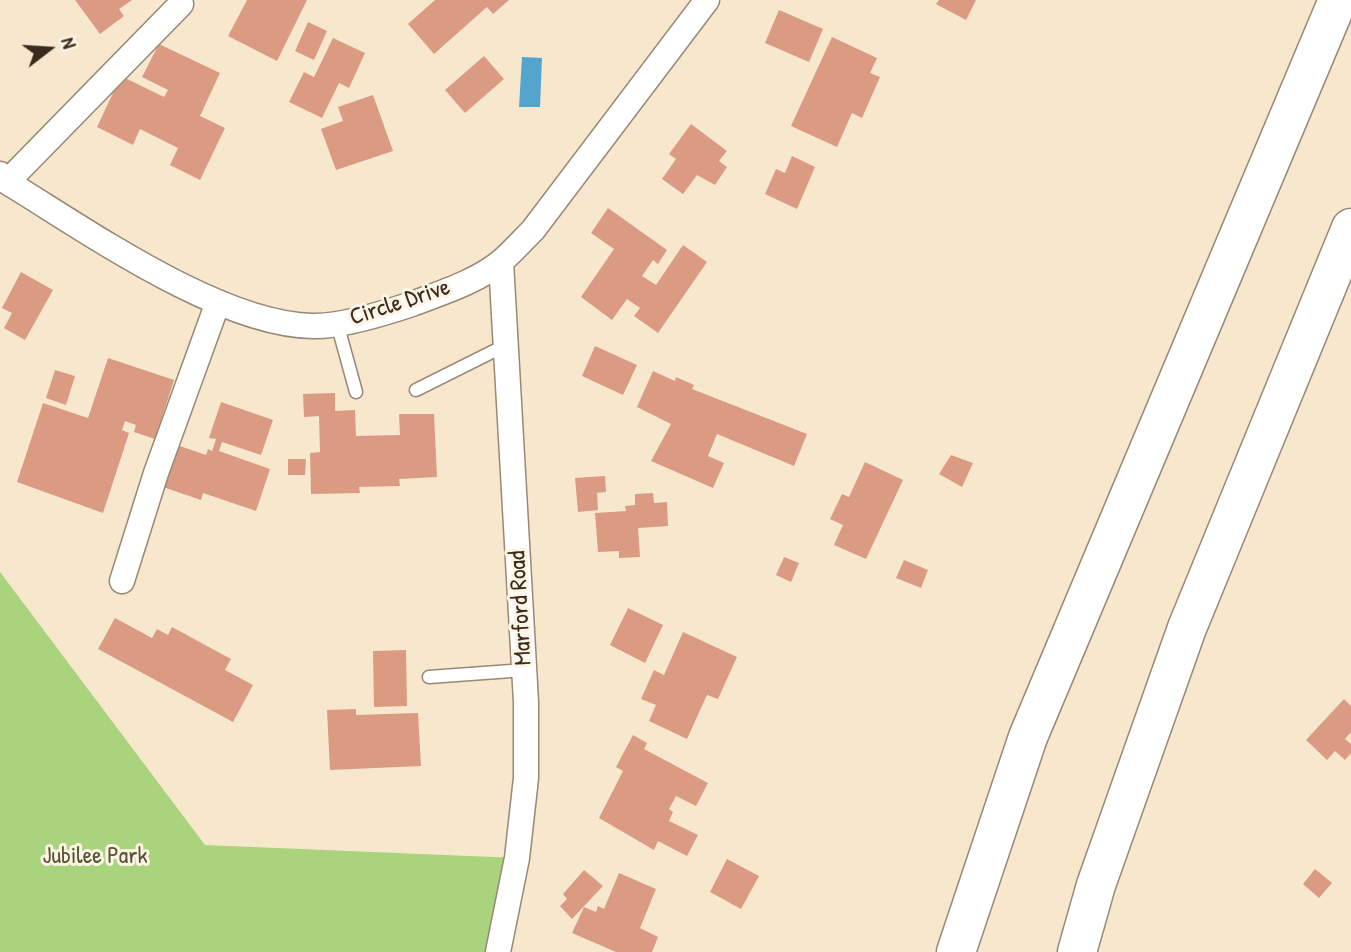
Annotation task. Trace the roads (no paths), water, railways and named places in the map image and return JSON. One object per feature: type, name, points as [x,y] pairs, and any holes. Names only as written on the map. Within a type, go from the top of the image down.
[{"type":"highway","points":[[957,952],[1028,737],[1338,0]]},
{"type":"highway","points":[[1077,952],[1096,885],[1187,628],[1351,228]]},
{"type":"street","name":"Circle Drive","points":[[2,178],[138,262],[218,302],[282,323],[314,326],[392,311],[446,291],[501,262],[533,230],[707,0]]},
{"type":"street","points":[[2,178],[181,4]]},
{"type":"street","name":"Marford Road","points":[[498,952],[517,858],[526,778],[525,670],[501,262]]},
{"type":"street","points":[[122,581],[156,473],[218,302]]},
{"type":"lane","points":[[337,322],[356,392]]},
{"type":"lane","points":[[416,390],[506,345]]},
{"type":"lane","points":[[429,677],[525,670]]},
{"type":"water","points":[[522,57],[542,58],[540,107],[519,107]]},
{"type":"park label","name":"Jubilee Park","points":[[95,857]]}]
